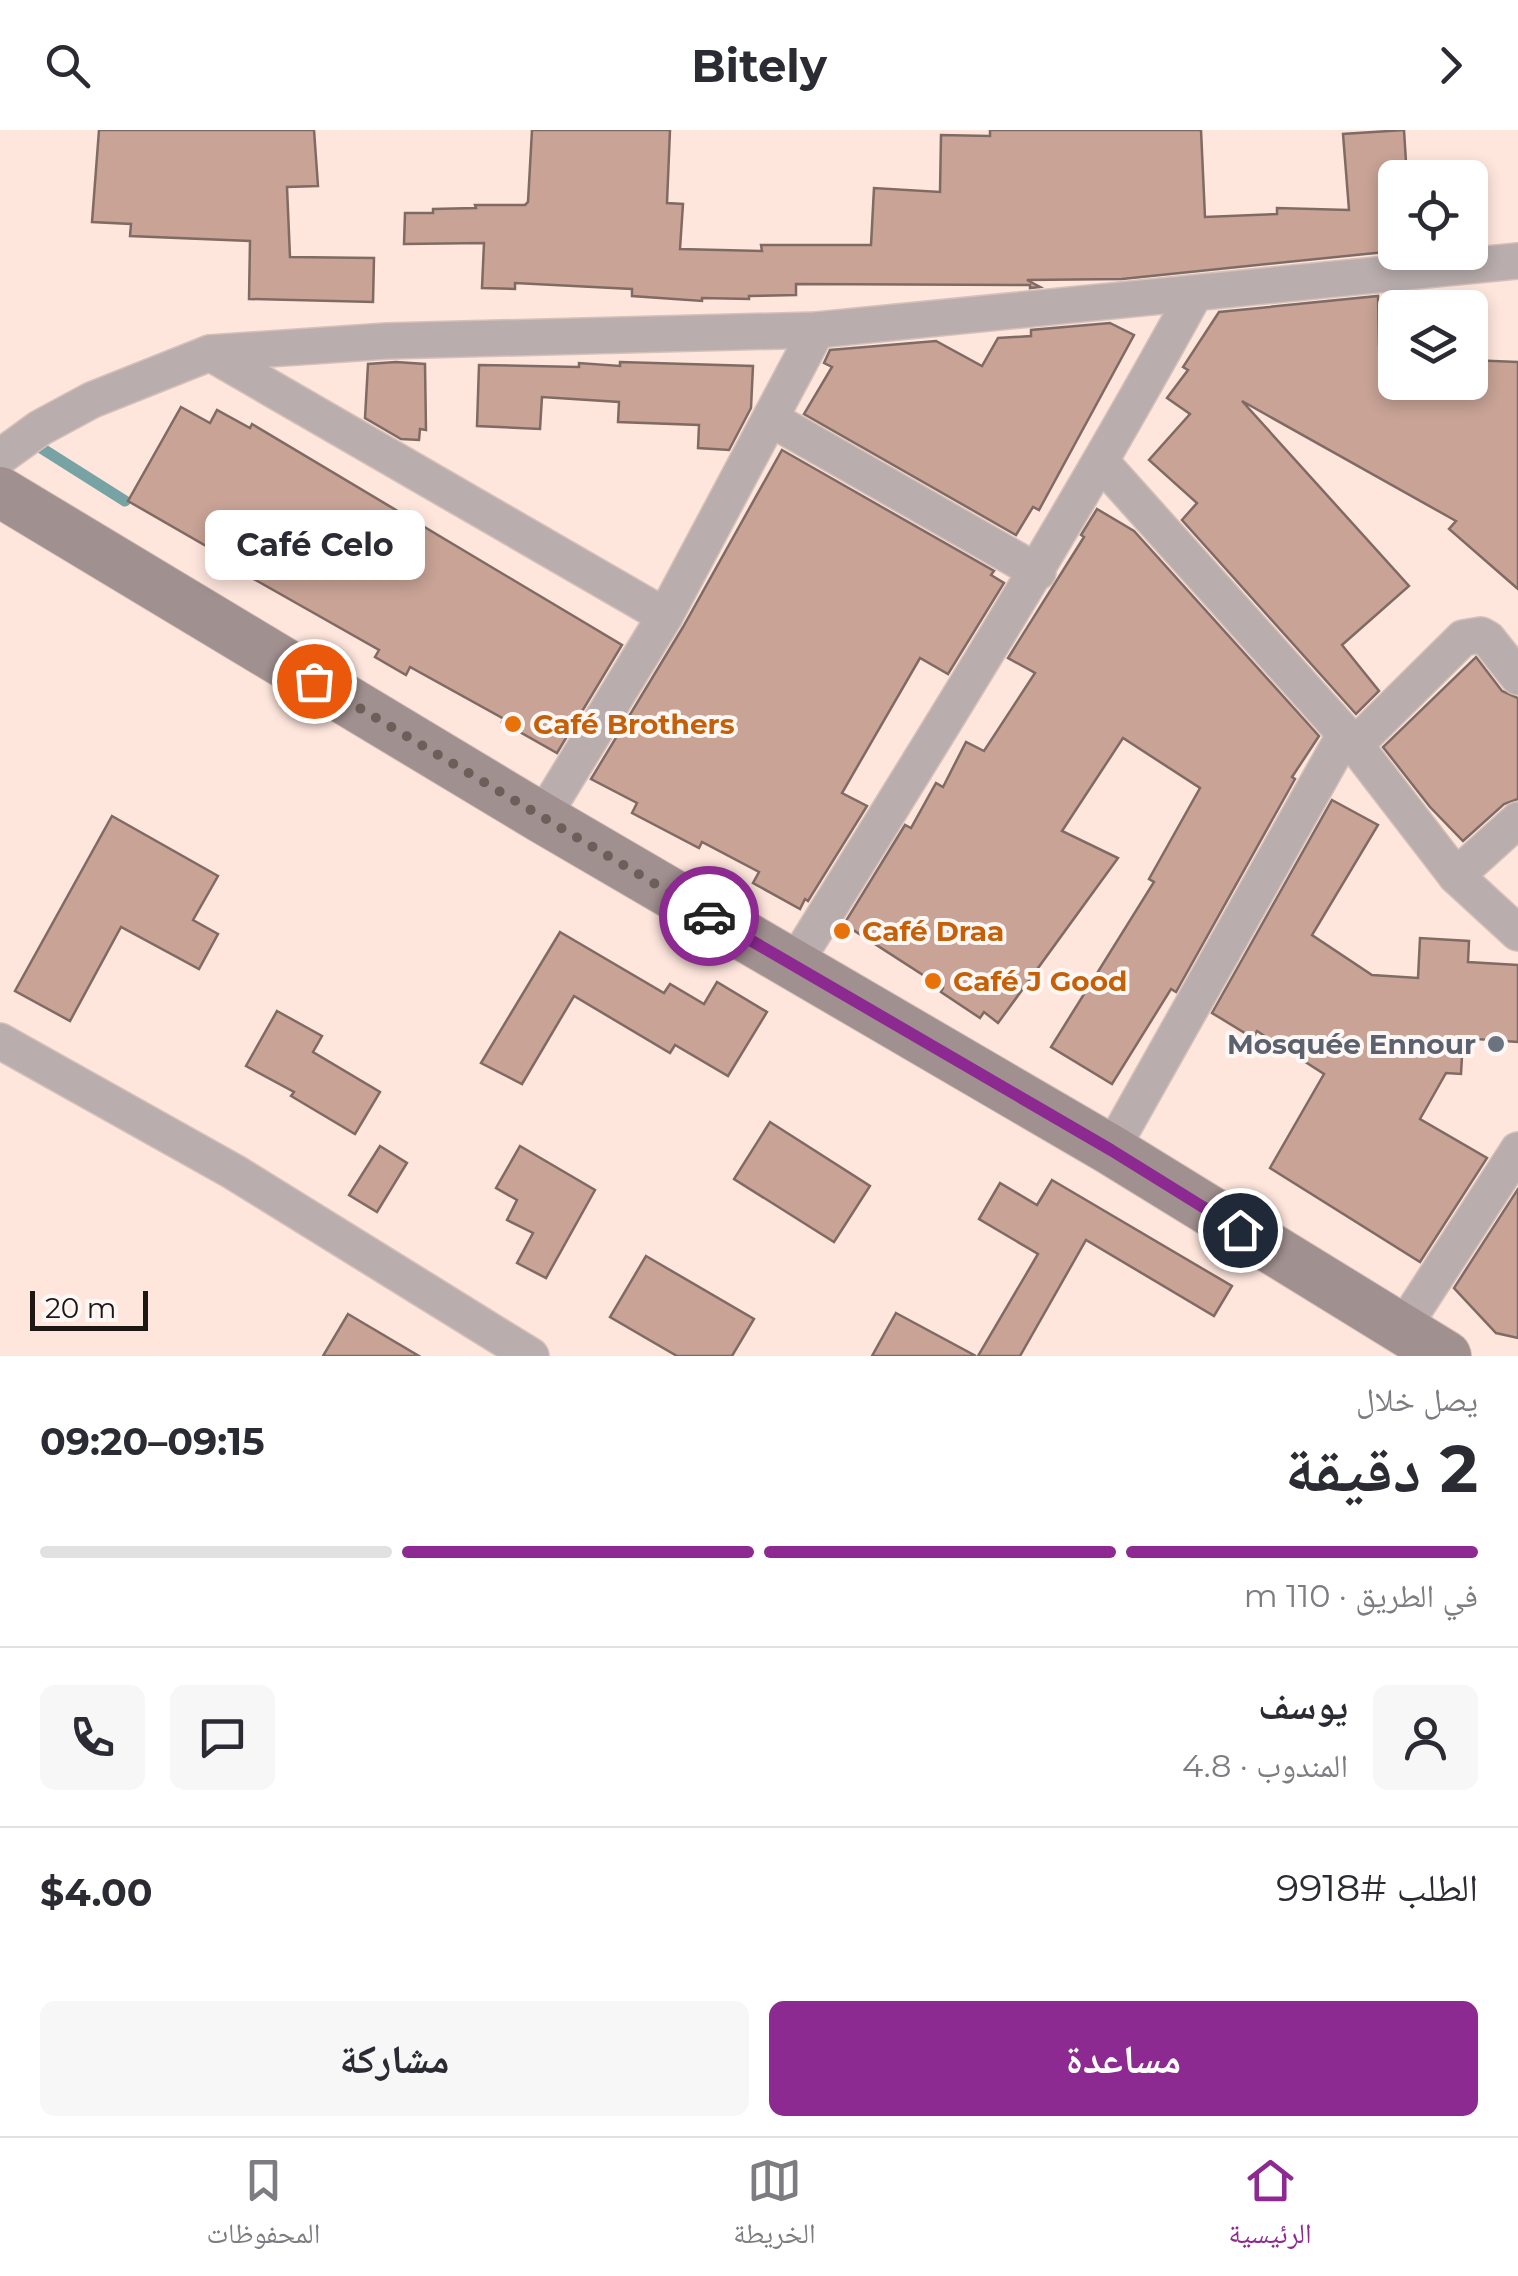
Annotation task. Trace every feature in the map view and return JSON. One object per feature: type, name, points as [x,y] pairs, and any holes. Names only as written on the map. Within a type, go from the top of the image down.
[{"type":"street","points":[[0,458],[40,428],[92,400],[210,352],[387,341],[817,330],[1518,261]]},
{"type":"street","points":[[792,966],[1038,572],[1194,295]]},
{"type":"street","points":[[542,818],[665,616],[817,330]]},
{"type":"street","points":[[210,352],[665,616]]},
{"type":"street","points":[[771,420],[1038,572]]},
{"type":"street","points":[[1102,463],[1350,739],[1456,876],[1518,933]]},
{"type":"street","points":[[0,492],[542,818],[1111,1150],[1446,1356]]},
{"type":"street","points":[[1111,1150],[1350,739],[1462,638],[1481,635],[1488,639],[1518,677]]},
{"type":"street","points":[[1456,876],[1518,820]]},
{"type":"street","points":[[0,1041],[234,1172],[531,1356]]},
{"type":"street","points":[[1402,1329],[1518,1150]]},
{"type":"building","points":[[99,130],[314,130],[318,186],[287,187],[290,257],[374,258],[373,302],[249,299],[250,241],[130,236],[131,224],[92,222]]},
{"type":"building","points":[[532,130],[670,130],[667,203],[683,204],[680,249],[762,251],[761,245],[871,245],[874,188],[940,192],[941,135],[990,136],[990,130],[1201,130],[1205,217],[1277,214],[1277,208],[1349,210],[1343,134],[1404,130],[1406,160],[1378,160],[1378,253],[1122,279],[1027,280],[1040,287],[1030,288],[796,284],[796,295],[702,301],[632,296],[632,289],[515,283],[515,289],[482,288],[484,243],[404,244],[405,213],[528,202]]},
{"type":"building","points":[[1378,296],[1378,400],[1488,400],[1488,361],[1518,362],[1518,589],[1449,529],[1456,521],[1242,401],[1409,586],[1342,645],[1379,691],[1356,714],[1182,520],[1197,503],[1149,460],[1190,414],[1167,398],[1188,370],[1183,367],[1219,312]]},
{"type":"building","points":[[1110,323],[1134,335],[1039,510],[1033,507],[1016,535],[804,414],[832,367],[824,363],[830,350],[936,341],[982,366],[998,338],[1031,336],[1031,330]]},
{"type":"building","points":[[620,362],[753,366],[751,408],[729,450],[698,448],[699,425],[618,422],[619,402],[542,397],[540,429],[477,426],[479,365],[579,367],[579,363],[620,366]]},
{"type":"building","points":[[368,364],[425,364],[426,430],[420,429],[419,440],[401,439],[365,418]]},
{"type":"building","points":[[181,407],[210,423],[217,410],[250,428],[252,424],[622,645],[557,753],[410,667],[406,675],[375,657],[379,650],[229,565],[232,561],[128,501]]},
{"type":"building","points":[[782,450],[994,571],[991,575],[1004,583],[948,674],[920,658],[842,793],[867,806],[800,909],[753,883],[759,872],[702,842],[699,848],[632,813],[637,803],[591,779],[683,627]]},
{"type":"building","points":[[1097,509],[1134,531],[1319,736],[1292,777],[1295,779],[1176,992],[1171,989],[1112,1084],[1051,1047],[1154,882],[1149,879],[1200,788],[1123,738],[1062,831],[1118,858],[998,1023],[984,1012],[980,1018],[941,992],[943,988],[844,924],[905,825],[911,828],[936,783],[943,787],[966,742],[984,751],[1035,673],[1008,658],[1084,537],[1081,535]]},
{"type":"building","points":[[1476,657],[1502,691],[1518,698],[1518,799],[1504,804],[1463,841],[1430,807],[1383,747]]},
{"type":"building","points":[[1332,800],[1378,825],[1312,935],[1372,975],[1418,978],[1420,938],[1469,941],[1468,962],[1518,965],[1518,1042],[1463,1038],[1461,1074],[1446,1073],[1420,1119],[1487,1158],[1420,1262],[1270,1168],[1324,1074],[1257,1031],[1253,1038],[1212,1013]]},
{"type":"building","points":[[112,816],[218,876],[193,920],[218,934],[199,969],[121,927],[70,1021],[15,991]]},
{"type":"building","points":[[560,932],[664,993],[670,984],[704,1004],[717,982],[767,1012],[728,1076],[675,1045],[670,1053],[574,996],[522,1084],[481,1063]]},
{"type":"building","points":[[277,1011],[322,1036],[313,1052],[380,1092],[355,1134],[291,1096],[294,1092],[246,1066]]},
{"type":"building","points":[[770,1122],[870,1186],[834,1242],[734,1179]]},
{"type":"building","points":[[380,1146],[407,1163],[377,1212],[349,1195]]},
{"type":"building","points":[[520,1146],[595,1190],[546,1278],[517,1263],[533,1233],[507,1220],[517,1200],[496,1188]]},
{"type":"building","points":[[1052,1180],[1232,1286],[1214,1316],[1086,1240],[1020,1356],[978,1356],[1038,1254],[979,1219],[1000,1183],[1037,1205]]},
{"type":"building","points":[[1518,1189],[1518,1338],[1496,1333],[1454,1288]]},
{"type":"building","points":[[646,1256],[754,1319],[732,1356],[677,1356],[610,1317]]},
{"type":"building","points":[[896,1313],[976,1356],[872,1356]]},
{"type":"building","points":[[348,1314],[419,1356],[323,1356]]},
{"type":"waterway","points":[[38,446],[125,501]]},
{"type":"way so far","points":[[314,681],[709,916]]},
{"type":"place","name":"Café Celo","points":[[314,681]]},
{"type":"place","name":"Café Brothers","points":[[513,724]]},
{"type":"place","name":"Café Draa","points":[[842,931]]},
{"type":"place","name":"Café J Good","points":[[933,981]]},
{"type":"place","name":"Mosquée Ennour","points":[[1496,1044]]},
{"type":"route","points":[[709,916],[1111,1150],[1240,1230]]}]
